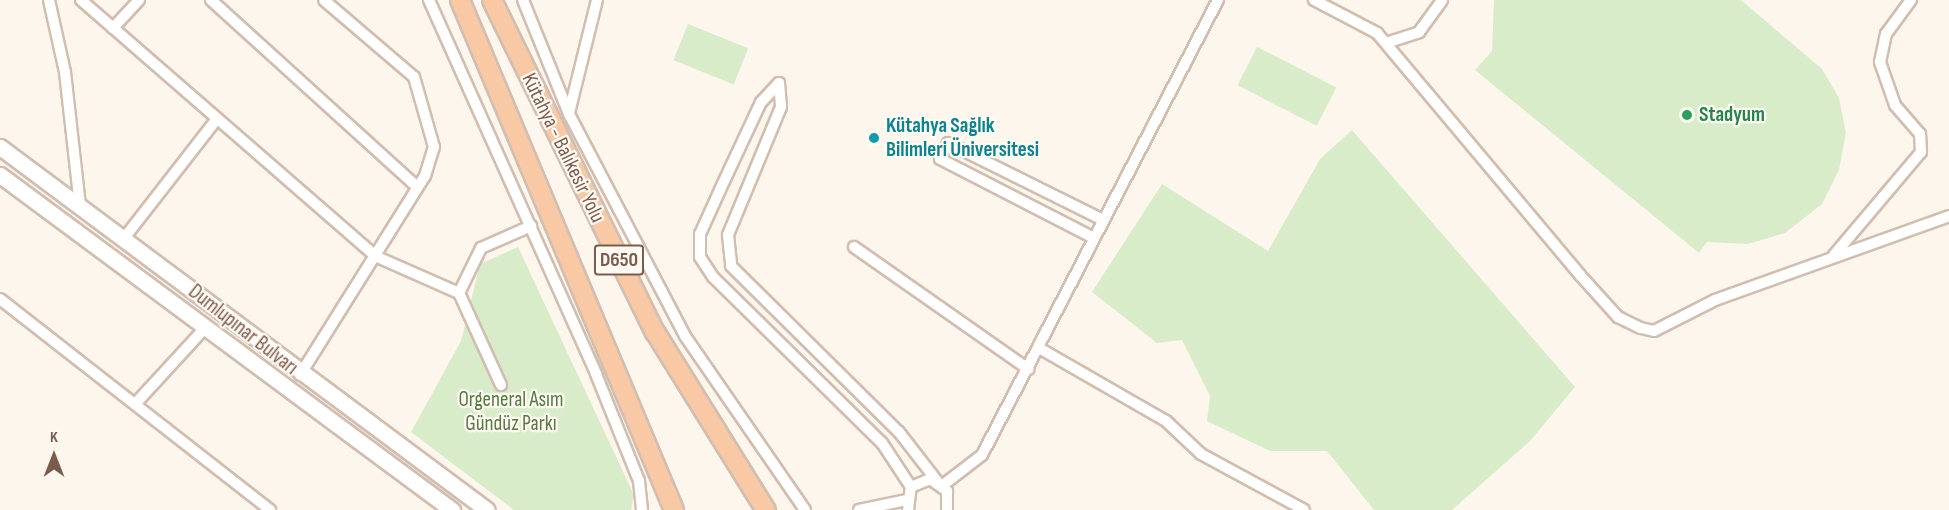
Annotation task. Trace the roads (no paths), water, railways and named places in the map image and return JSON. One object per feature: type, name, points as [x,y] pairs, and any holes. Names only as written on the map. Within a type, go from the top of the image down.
[{"type":"highway","name":"Kütahya - Balıkesir Yolu","points":[[460,0],[674,510]]},
{"type":"highway","name":"Kütahya - Balıkesir Yolu","points":[[492,0],[655,332],[766,510]]},
{"type":"main road","name":"Dumlupınar Bulvarı","points":[[0,147],[125,237],[300,375],[487,510]]},
{"type":"main road","name":"Dumlupınar Bulvarı","points":[[0,175],[204,329],[452,510]]},
{"type":"street","points":[[49,0],[65,72],[80,205]]},
{"type":"street","points":[[81,0],[375,256],[459,293],[501,386]]},
{"type":"street","points":[[113,28],[139,0]]},
{"type":"street","points":[[211,0],[417,187]]},
{"type":"street","points":[[300,375],[417,187],[434,147],[414,77],[324,0]]},
{"type":"street","points":[[429,0],[531,226],[639,481],[642,510]]},
{"type":"street","points":[[523,0],[568,114],[685,336],[802,509]]},
{"type":"street","points":[[568,114],[597,0]]},
{"type":"street","points":[[911,487],[923,480],[940,483],[982,455],[1029,369],[1101,219],[1218,0]]},
{"type":"street","points":[[1314,0],[1386,43],[1618,317],[1654,331],[1715,300],[1949,216]]},
{"type":"street","points":[[1386,43],[1419,32],[1442,0]]},
{"type":"street","points":[[1832,258],[1921,152],[1920,134],[1895,105],[1880,62],[1886,34],[1911,0]]},
{"type":"street","points":[[859,510],[907,505],[911,487],[882,443],[738,302],[700,257],[700,234],[761,102],[779,83],[781,107],[728,235],[729,259],[899,432],[950,498],[947,510]]},
{"type":"street","points":[[125,237],[217,119]]},
{"type":"street","points":[[1092,237],[940,159],[948,143],[1101,219]]},
{"type":"street","points":[[459,293],[480,248],[531,226]]},
{"type":"street","points":[[854,248],[1029,369]]},
{"type":"street","points":[[0,299],[270,510]]},
{"type":"street","points":[[136,403],[204,329]]},
{"type":"street","points":[[1039,348],[1166,421],[1201,454],[1304,510]]},
{"type":"place","name":"Stadyum","points":[[1687,115]]},
{"type":"place","name":"Kütahya Sağlık Bilimleri Üniversitesi","points":[[874,138]]},
{"type":"park label","name":"Orgeneral Asım Gündüz Parkı","points":[[511,412]]}]
